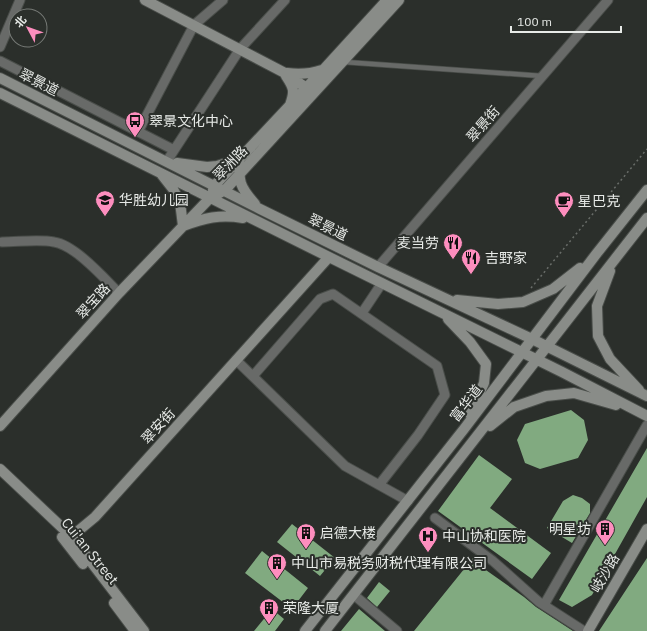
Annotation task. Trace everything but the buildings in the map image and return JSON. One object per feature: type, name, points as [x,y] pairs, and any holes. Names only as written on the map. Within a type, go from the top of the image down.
[{"type":"main road","points":[[145,0],[283,72],[310,90]]},
{"type":"main road","name":"翠洲路","points":[[210,198],[225,190],[239,175],[310,90],[324,69],[387,0]]},
{"type":"main road","name":"翠洲路","points":[[210,198],[214,186],[239,159],[290,106],[342,62],[399,0]]},
{"type":"main road","points":[[283,72],[302,75],[324,69]]},
{"type":"main road","points":[[283,72],[292,85],[294,95],[290,106]]},
{"type":"main road","name":"翠景道","points":[[0,78],[214,186],[225,190],[260,209],[378,267],[532,339],[646,396]]},
{"type":"main road","name":"翠景道","points":[[0,93],[521,353],[562,372],[647,416]]},
{"type":"main road","points":[[167,162],[207,167],[217,166],[239,159],[240,182],[246,194],[260,209]]},
{"type":"main road","points":[[161,173],[173,189],[180,202],[183,226],[201,219],[214,217],[230,216],[252,219]]},
{"type":"main road","name":"富华道","points":[[306,631],[464,429],[597,253],[647,190]]},
{"type":"main road","name":"翠宝路","points":[[0,426],[119,292],[210,198]]},
{"type":"main road","points":[[325,631],[548,347],[647,218]]},
{"type":"main road","points":[[450,300],[498,304],[523,302],[554,289],[597,253]]},
{"type":"main road","name":"翠安街","points":[[69,539],[95,517],[329,257]]},
{"type":"main road","points":[[613,262],[597,306],[598,336],[610,360],[646,396]]},
{"type":"main road","points":[[442,313],[470,342],[486,364],[484,383],[464,429]]},
{"type":"main road","points":[[476,438],[514,408],[546,396],[574,393],[636,411]]},
{"type":"main road","points":[[0,469],[69,539]]},
{"type":"main road","name":"Cui'an Street","points":[[0,478],[69,539],[144,631]]},
{"type":"main road","name":"岐沙路","points":[[588,631],[647,529]]},
{"type":"main road","name":"Cui'an Street","points":[[69,539],[135,631]]},
{"type":"street","points":[[0,47],[20,0]]},
{"type":"street","points":[[138,132],[194,25],[223,0]]},
{"type":"street","points":[[167,162],[240,49],[285,0]]},
{"type":"street","name":"翠景街","points":[[378,267],[608,0]]},
{"type":"street","points":[[0,61],[174,150]]},
{"type":"street","points":[[1,243],[55,242],[68,246],[84,258],[119,292]]},
{"type":"street","points":[[362,313],[382,283]]},
{"type":"street","points":[[252,376],[320,299],[334,294],[437,366],[445,395],[418,435],[379,485]]},
{"type":"street","points":[[236,360],[346,466],[408,501]]},
{"type":"street","points":[[544,605],[647,425]]},
{"type":"street","points":[[435,518],[493,561],[544,605],[584,631]]},
{"type":"street","points":[[354,595],[394,630]]},
{"type":"lane","points":[[342,62],[543,76]]},
{"type":"path","points":[[523,302],[533,286],[647,149]]},
{"type":"place","name":"翠景文化中心","points":[[135,138]]},
{"type":"place","name":"华胜幼儿园","points":[[105,217]]},
{"type":"place","name":"星巴克","points":[[564,218]]},
{"type":"place","name":"麦当劳","points":[[453,260]]},
{"type":"place","name":"吉野家","points":[[471,275]]},
{"type":"place","name":"明星坊","points":[[605,546]]},
{"type":"place","name":"启德大楼","points":[[306,550]]},
{"type":"place","name":"中山协和医院","points":[[428,553]]},
{"type":"place","name":"中山市易税务财税代理有限公司","points":[[277,580]]},
{"type":"place","name":"荣隆大厦","points":[[269,625]]}]
